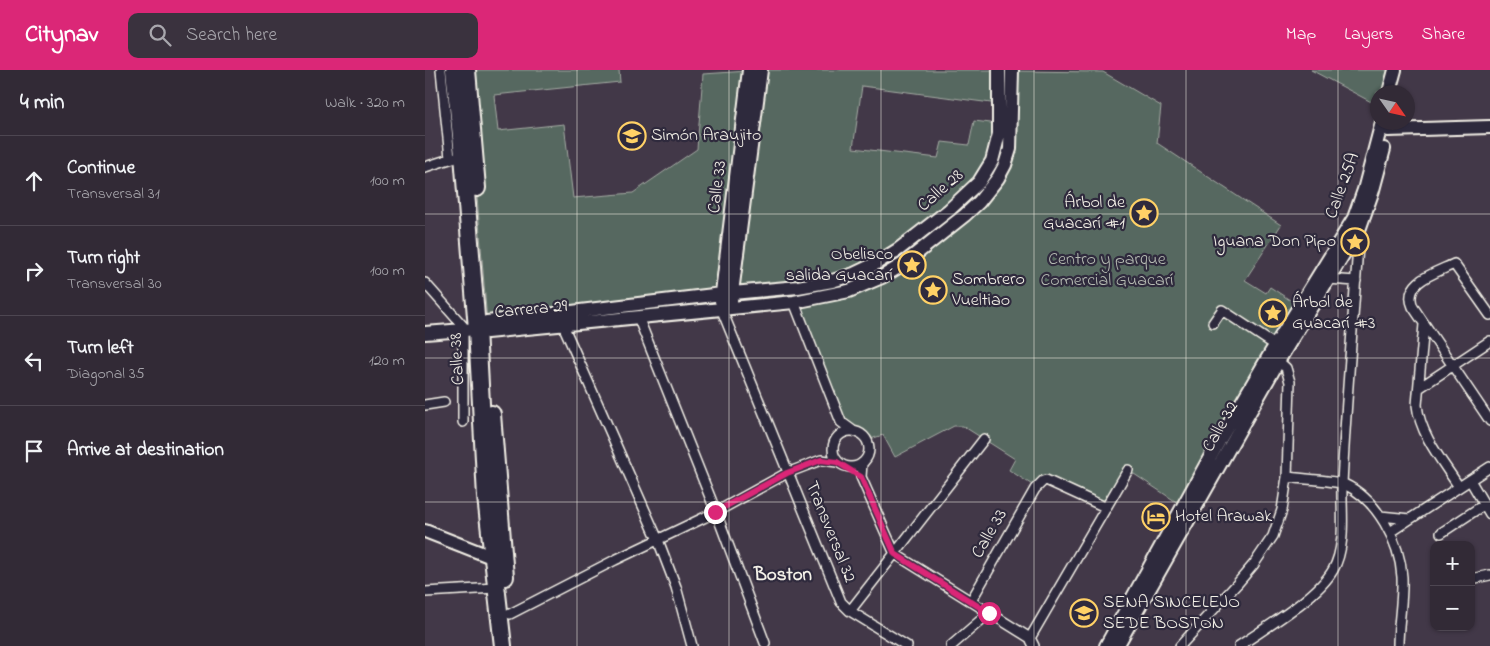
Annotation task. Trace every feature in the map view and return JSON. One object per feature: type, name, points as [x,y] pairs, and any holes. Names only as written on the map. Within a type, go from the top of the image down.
[{"type":"highway","name":"Calle 38","points":[[454,70],[457,157],[479,328]]},
{"type":"highway","name":"Calle 38","points":[[467,70],[486,497],[497,560],[510,614],[513,646]]},
{"type":"highway","name":"Calle 38","points":[[497,560],[496,588],[503,646]]},
{"type":"street","points":[[425,167],[457,157],[441,70]]},
{"type":"street","name":"Calle 33","points":[[726,311],[749,70]]},
{"type":"street","name":"Calle 33","points":[[727,294],[761,70]]},
{"type":"street","name":"Calle 28","points":[[854,274],[899,249],[949,210],[979,182],[992,161],[999,134],[999,70]]},
{"type":"street","name":"Calle 28","points":[[902,265],[979,202],[1002,172],[1010,149],[1012,70]]},
{"type":"street","points":[[1391,85],[1395,70]]},
{"type":"street","points":[[1399,85],[1403,70]]},
{"type":"street","points":[[1415,126],[1490,127]]},
{"type":"street","name":"Calle 25A","points":[[1324,277],[1358,207],[1385,130]]},
{"type":"street","name":"Calle 25A","points":[[1360,227],[1373,190],[1386,130]]},
{"type":"street","points":[[1239,646],[1323,584],[1334,569],[1341,548],[1342,484],[1360,227]]},
{"type":"street","name":"Calle 32","points":[[1106,646],[1219,441],[1324,277],[1360,227]]},
{"type":"street","points":[[1490,315],[1454,264],[1422,279],[1415,285],[1410,294],[1413,308],[1490,421]]},
{"type":"street","name":"Carrera 29","points":[[479,328],[563,325],[638,317],[726,311],[794,302],[849,291],[882,277],[902,265]]},
{"type":"street","name":"Carrera 29","points":[[479,328],[727,294],[798,287],[832,281],[854,274]]},
{"type":"street","points":[[1324,277],[1356,281]]},
{"type":"street","points":[[425,284],[461,321],[463,326],[479,328]]},
{"type":"street","points":[[794,302],[841,422],[864,436],[870,446],[867,458],[856,467],[821,460]]},
{"type":"street","points":[[1180,646],[1254,564],[1273,536],[1282,510],[1287,477],[1290,382],[1287,368],[1275,353],[1221,310],[1213,323]]},
{"type":"street","name":"Transversal 32","points":[[726,311],[787,473],[841,602],[850,611],[907,646]]},
{"type":"street","points":[[638,317],[765,643]]},
{"type":"street","points":[[1424,324],[1417,405],[1418,416],[1426,433],[1459,487]]},
{"type":"street","points":[[563,325],[658,540],[676,587],[692,646]]},
{"type":"street","points":[[425,334],[479,328]]},
{"type":"street","points":[[463,422],[479,328]]},
{"type":"street","points":[[1419,388],[1490,342]]},
{"type":"street","name":"Calle 32","points":[[1117,646],[1275,353]]},
{"type":"street","points":[[425,405],[444,402]]},
{"type":"street","points":[[510,614],[615,560],[715,512],[787,473],[821,460],[832,446],[841,422]]},
{"type":"street","points":[[836,437],[841,433],[853,430]]},
{"type":"street","points":[[850,611],[984,439]]},
{"type":"street","points":[[832,446],[831,452],[841,464],[861,477]]},
{"type":"street","points":[[862,463],[861,477],[895,554],[1030,638],[1035,646]]},
{"type":"street","points":[[1390,532],[1490,467]]},
{"type":"street","points":[[1030,638],[1128,470]]},
{"type":"street","points":[[1287,477],[1342,484],[1362,497],[1380,516],[1390,532],[1400,562],[1402,577],[1398,646]]},
{"type":"street","name":"Calle 33","points":[[971,601],[1039,484],[1046,480],[1105,507]]},
{"type":"street","points":[[1470,480],[1490,514]]},
{"type":"street","points":[[1441,534],[1485,504]]},
{"type":"street","points":[[1380,516],[1410,519]]},
{"type":"street","points":[[425,531],[497,560]]},
{"type":"street","points":[[1475,578],[1490,575]]},
{"type":"street","points":[[425,592],[496,588]]},
{"type":"street","points":[[951,646],[989,613]]},
{"type":"green space","points":[[467,70],[619,70],[620,82],[494,95],[498,131],[564,124],[573,198],[633,193],[697,149],[703,74],[749,71],[722,294],[487,322]]},
{"type":"green space","points":[[761,70],[999,70],[999,104],[862,86],[853,148],[938,158],[942,142],[969,145],[974,121],[999,124],[979,182],[854,274],[732,293]]},
{"type":"green space","points":[[1311,70],[1395,70],[1391,85],[1370,85],[1370,101]]},
{"type":"green space","name":"Centro y parque Comercial Guacarí","points":[[1012,71],[1103,72],[1161,106],[1157,143],[1281,225],[1245,280],[1266,293],[1270,287],[1299,306],[1184,507],[1128,470],[1105,507],[1046,480],[1037,488],[1009,470],[1015,459],[963,426],[954,426],[895,457],[883,435],[867,440],[841,422],[794,302],[865,285],[965,215],[1005,165]]},
{"type":"place","name":"Simón Araujito","points":[[632,136]]},
{"type":"place","name":"Árbol de Guacarí #1","points":[[1144,213]]},
{"type":"place","name":"Iguana Don Pipo","points":[[1355,242]]},
{"type":"place","name":"Obelisco salida Guacarí","points":[[912,265]]},
{"type":"place","name":"Sombrero Vueltiao","points":[[933,290]]},
{"type":"place","name":"Árbol de Guacarí #3","points":[[1273,313]]},
{"type":"place","name":"Hotel Arawak","points":[[1156,517]]},
{"type":"place","name":"SENA SINCELEJO SEDE BOSTON","points":[[1084,613]]},
{"type":"district","name":"Boston","points":[[783,575]]},
{"type":"route","points":[[715,512],[787,473],[821,460],[837,462],[861,477],[895,554],[989,613]]}]
